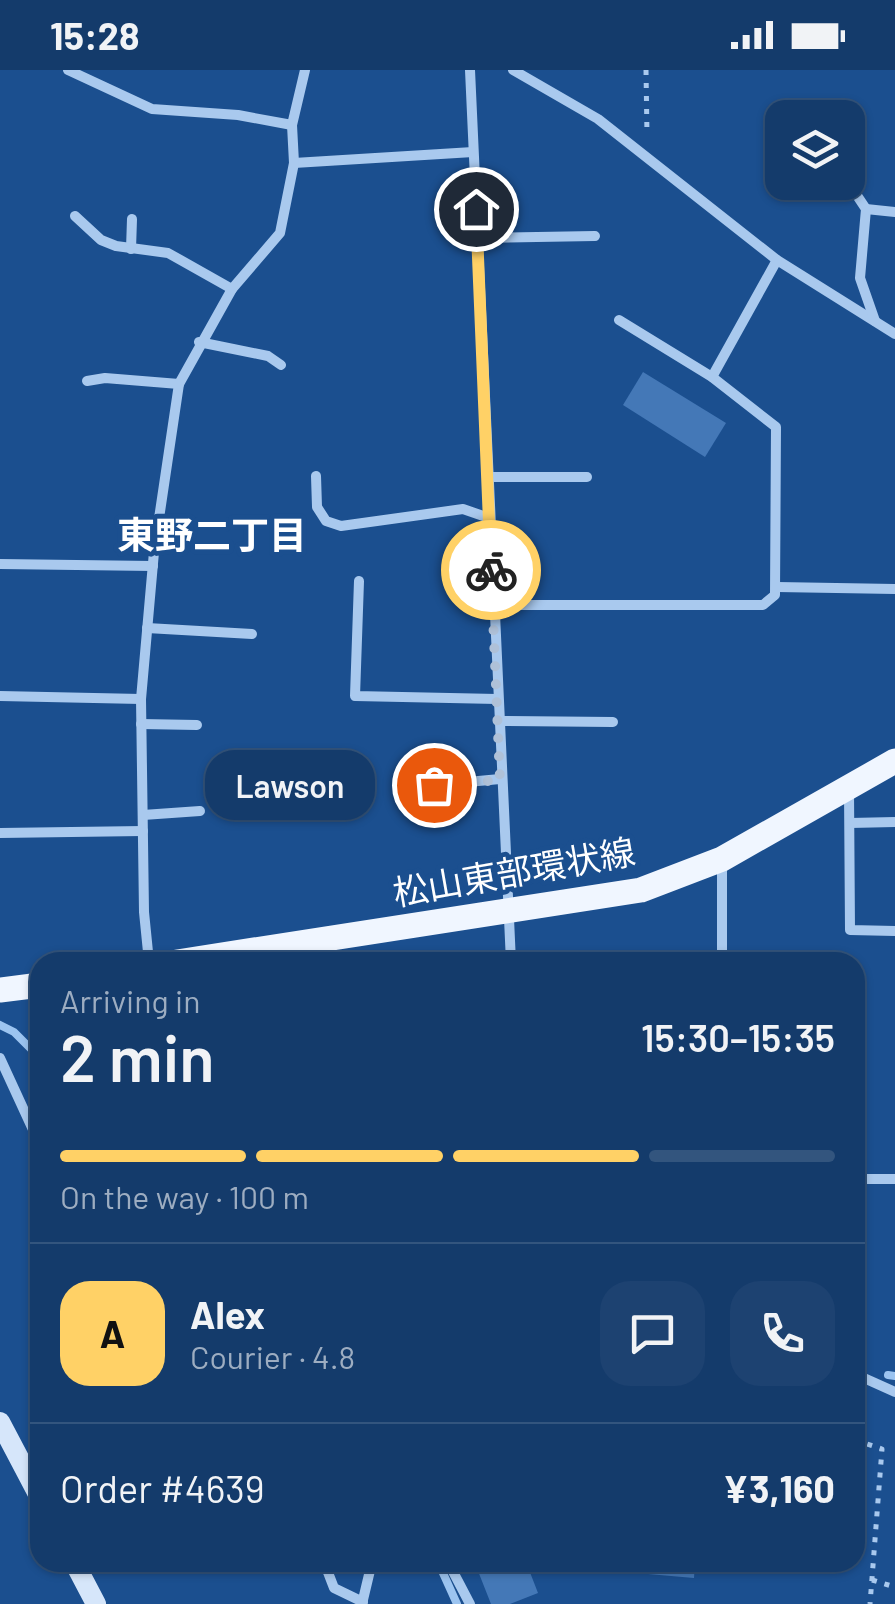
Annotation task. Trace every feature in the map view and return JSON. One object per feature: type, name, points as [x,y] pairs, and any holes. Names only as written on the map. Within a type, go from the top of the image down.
[{"type":"main road","name":"松山東部環状線","points":[[306,952],[640,890],[722,859],[895,761]]},
{"type":"main road","points":[[0,990],[30,986]]},
{"type":"street","points":[[68,70],[152,109],[238,115],[292,125]]},
{"type":"street","points":[[149,952],[141,698],[153,566],[178,384],[232,289],[280,233],[294,163],[292,125],[306,70]]},
{"type":"street","points":[[470,70],[510,952]]},
{"type":"street","points":[[512,70],[598,119],[777,260],[895,334]]},
{"type":"street","points":[[294,163],[473,152]]},
{"type":"street","points":[[860,200],[866,209],[860,278],[875,322]]},
{"type":"street","points":[[866,209],[895,212]]},
{"type":"street","points":[[75,216],[101,240],[131,249],[168,252],[232,289]]},
{"type":"street","points":[[131,249],[132,218]]},
{"type":"street","points":[[477,238],[595,236]]},
{"type":"street","points":[[712,378],[777,260]]},
{"type":"street","points":[[493,605],[763,605],[777,587],[776,427],[712,378],[619,320]]},
{"type":"street","points":[[200,342],[268,356],[281,365]]},
{"type":"street","points":[[87,381],[105,378],[178,384]]},
{"type":"street","points":[[316,476],[317,507],[326,522],[341,526],[463,509],[489,518]]},
{"type":"street","points":[[487,477],[587,477]]},
{"type":"street","points":[[0,564],[153,566]]},
{"type":"street","points":[[359,581],[355,696],[497,699]]},
{"type":"street","points":[[777,587],[895,589]]},
{"type":"street","points":[[148,628],[252,634]]},
{"type":"street","points":[[0,696],[141,698]]},
{"type":"street","points":[[498,721],[613,722]]},
{"type":"street","points":[[141,724],[197,725]]},
{"type":"street","points":[[434,785],[500,780]]},
{"type":"street","points":[[849,785],[850,930],[895,931]]},
{"type":"street","points":[[142,815],[200,811]]},
{"type":"street","points":[[850,823],[895,822]]},
{"type":"street","points":[[0,833],[143,831]]},
{"type":"street","points":[[722,859],[722,952]]},
{"type":"street","points":[[0,1058],[30,1123]]},
{"type":"street","points":[[865,1179],[895,1179]]},
{"type":"street","points":[[865,1378],[895,1392]]},
{"type":"street","points":[[0,1422],[30,1479]]},
{"type":"street","points":[[79,1572],[96,1604]]},
{"type":"street","points":[[328,1572],[334,1588],[362,1603],[370,1572]]},
{"type":"street","points":[[453,1572],[470,1604]]},
{"type":"path","points":[[640,152],[648,131],[646,70]]},
{"type":"path","points":[[865,1443],[882,1449],[870,1604]]},
{"type":"path","points":[[872,1580],[895,1587]]},
{"type":"building","points":[[643,372],[726,423],[705,457],[623,405]]},
{"type":"building","points":[[478,1572],[530,1572],[538,1593],[510,1604],[491,1604]]},
{"type":"building","points":[[648,1572],[694,1572],[694,1578]]},
{"type":"waterway","points":[[0,1025],[30,1048]]},
{"type":"waterway","points":[[888,1375],[895,1376]]},
{"type":"waterway","points":[[443,1572],[457,1604]]},
{"type":"way so far","points":[[434,785],[500,780],[491,570]]},
{"type":"place","name":"Lawson","points":[[434,785]]},
{"type":"district","name":"東野二丁目","points":[[212,536]]},
{"type":"route","points":[[476,209],[491,570]]}]
